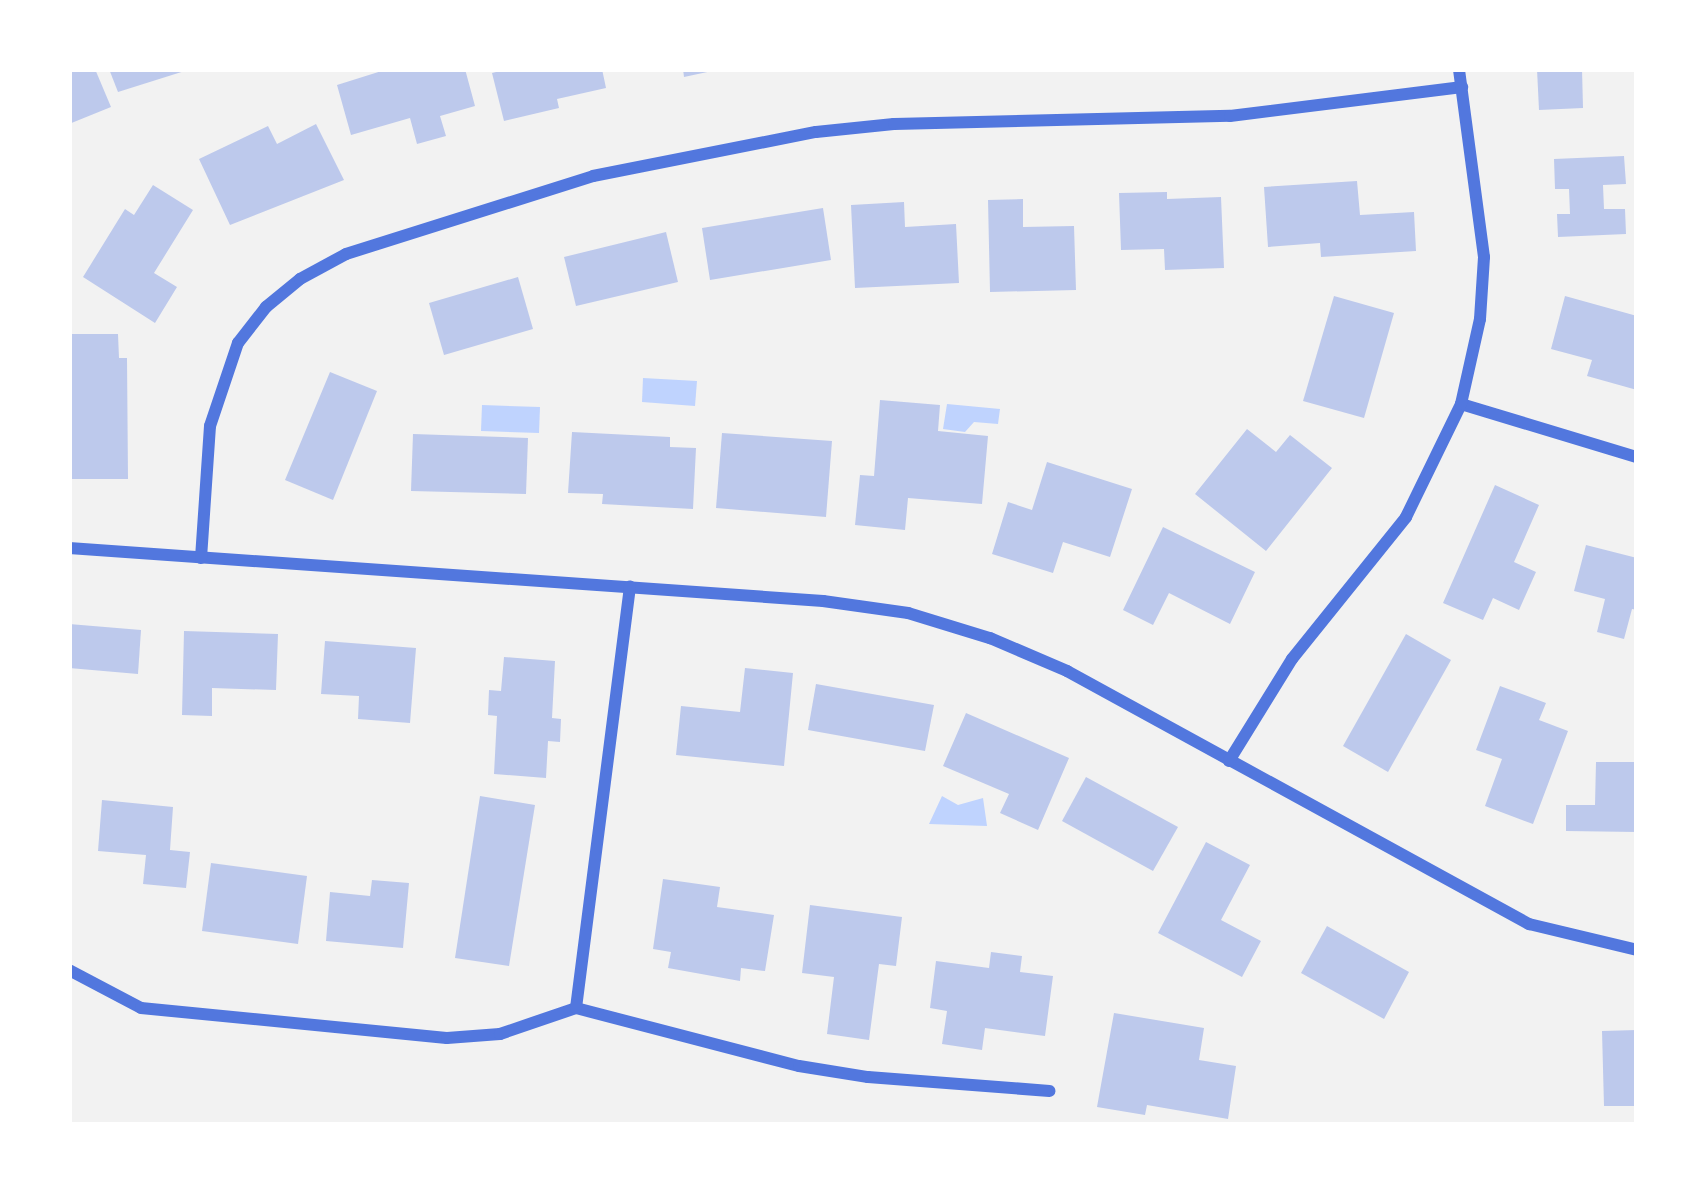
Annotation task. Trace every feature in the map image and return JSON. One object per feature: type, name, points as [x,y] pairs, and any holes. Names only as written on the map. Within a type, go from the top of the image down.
[{"type":"street","points":[[1229,761],[1274,682],[1406,517],[1461,404],[1480,319],[1484,257],[1459,69]]},
{"type":"street","points":[[201,557],[210,427],[238,343],[283,293],[346,254],[593,176],[679,155],[816,132],[894,124],[1230,116],[1462,87]]},
{"type":"street","points":[[1461,404],[1637,457]]},
{"type":"street","points":[[69,548],[824,601],[950,624],[1067,671],[1528,924],[1637,950]]},
{"type":"street","points":[[576,1008],[630,586]]},
{"type":"street","points":[[69,970],[141,1008],[447,1038],[500,1034],[576,1008],[799,1066],[890,1080],[1048,1091]]},
{"type":"water","points":[[643,378],[697,381],[695,406],[642,402]]},
{"type":"water","points":[[947,404],[1000,409],[998,424],[974,422],[965,432],[943,429]]},
{"type":"water","points":[[482,405],[540,407],[539,433],[481,431]]},
{"type":"water","points":[[942,796],[958,805],[983,798],[987,826],[929,824]]},
{"type":"building","points":[[69,69],[95,69],[111,107],[69,124]]},
{"type":"building","points":[[109,69],[191,69],[118,92]]},
{"type":"building","points":[[388,69],[465,69],[475,106],[440,116],[446,136],[417,144],[410,118],[351,135],[337,85]]},
{"type":"building","points":[[602,69],[606,88],[557,99],[559,108],[504,121],[492,73]]},
{"type":"building","points":[[683,69],[712,69],[712,71],[684,77]]},
{"type":"building","points":[[1537,69],[1582,69],[1583,108],[1539,110]]},
{"type":"building","points":[[316,124],[344,180],[230,225],[199,159],[268,126],[277,144]]},
{"type":"building","points":[[1624,156],[1626,184],[1603,185],[1604,209],[1625,209],[1626,234],[1558,237],[1557,214],[1570,214],[1569,189],[1555,189],[1554,159]]},
{"type":"building","points":[[1357,181],[1360,215],[1414,212],[1416,251],[1321,257],[1320,243],[1268,247],[1264,187]]},
{"type":"building","points":[[153,185],[193,210],[154,273],[177,287],[155,323],[83,277],[125,209],[134,215]]},
{"type":"building","points":[[1167,192],[1167,199],[1221,197],[1224,268],[1165,270],[1164,249],[1121,250],[1119,193]]},
{"type":"building","points":[[1023,199],[1023,227],[1074,226],[1076,290],[990,292],[988,200]]},
{"type":"building","points":[[904,202],[905,227],[956,224],[959,283],[855,288],[851,205]]},
{"type":"building","points":[[823,208],[831,260],[710,280],[702,228]]},
{"type":"building","points":[[666,232],[678,282],[576,306],[564,257]]},
{"type":"building","points":[[518,277],[533,329],[444,355],[429,303]]},
{"type":"building","points":[[1334,296],[1394,313],[1364,418],[1303,401]]},
{"type":"building","points":[[1565,296],[1637,316],[1637,390],[1587,376],[1592,360],[1551,349]]},
{"type":"building","points":[[71,334],[118,334],[119,358],[127,358],[128,479],[72,479]]},
{"type":"building","points":[[330,372],[377,391],[333,500],[285,480]]},
{"type":"building","points":[[880,400],[940,405],[938,431],[988,436],[982,504],[908,498],[905,530],[855,525],[860,475],[874,476]]},
{"type":"building","points":[[1247,429],[1276,452],[1290,435],[1332,468],[1266,551],[1195,494]]},
{"type":"building","points":[[572,432],[670,437],[670,447],[696,448],[693,509],[602,504],[603,494],[568,493]]},
{"type":"building","points":[[722,433],[832,441],[826,517],[716,508]]},
{"type":"building","points":[[413,434],[528,438],[526,494],[411,491]]},
{"type":"building","points":[[1047,462],[1132,489],[1110,557],[1063,542],[1053,573],[992,554],[1008,502],[1032,510]]},
{"type":"building","points":[[1495,485],[1539,505],[1514,562],[1536,572],[1519,610],[1493,598],[1483,620],[1443,603]]},
{"type":"building","points":[[1163,527],[1255,572],[1230,624],[1169,593],[1153,625],[1123,610]]},
{"type":"building","points":[[1586,545],[1637,558],[1637,610],[1632,609],[1624,639],[1597,632],[1605,599],[1574,591]]},
{"type":"building","points":[[69,624],[141,630],[138,674],[69,668]]},
{"type":"building","points":[[184,631],[278,634],[276,690],[212,688],[212,716],[182,715]]},
{"type":"building","points":[[1406,634],[1451,660],[1388,772],[1343,746]]},
{"type":"building","points":[[325,641],[416,648],[410,723],[358,719],[359,696],[321,694]]},
{"type":"building","points":[[504,657],[555,661],[552,718],[561,719],[560,742],[548,741],[546,778],[494,774],[497,716],[488,715],[489,690],[501,691]]},
{"type":"building","points":[[745,668],[793,673],[784,766],[676,755],[681,706],[740,712]]},
{"type":"building","points":[[816,684],[934,705],[925,751],[808,730]]},
{"type":"building","points":[[1500,686],[1546,703],[1539,720],[1568,731],[1533,824],[1485,806],[1502,759],[1476,750]]},
{"type":"building","points":[[966,713],[1069,758],[1038,830],[1000,813],[1009,794],[943,766]]},
{"type":"building","points":[[1596,762],[1637,762],[1637,832],[1566,831],[1566,805],[1595,805]]},
{"type":"building","points":[[1086,777],[1178,827],[1153,871],[1062,821]]},
{"type":"building","points":[[480,796],[535,805],[509,966],[455,958]]},
{"type":"building","points":[[102,800],[173,807],[170,850],[190,852],[186,888],[143,884],[146,855],[98,851]]},
{"type":"building","points":[[1206,842],[1250,865],[1221,920],[1261,941],[1242,977],[1158,933]]},
{"type":"building","points":[[211,863],[307,876],[298,944],[202,931]]},
{"type":"building","points":[[663,879],[720,887],[717,907],[774,915],[765,971],[741,968],[740,981],[668,968],[671,952],[653,949]]},
{"type":"building","points":[[372,880],[409,883],[403,948],[326,941],[330,892],[370,896]]},
{"type":"building","points":[[810,905],[902,917],[896,966],[879,964],[869,1040],[827,1034],[834,977],[802,973]]},
{"type":"building","points":[[1327,926],[1409,972],[1384,1019],[1301,973]]},
{"type":"building","points":[[991,952],[1022,956],[1020,972],[1053,976],[1045,1036],[985,1028],[982,1050],[942,1044],[947,1011],[930,1008],[936,961],[989,968]]},
{"type":"building","points":[[1114,1013],[1204,1028],[1199,1060],[1236,1066],[1228,1119],[1147,1105],[1145,1115],[1097,1107]]},
{"type":"building","points":[[1637,1030],[1637,1106],[1604,1106],[1602,1031]]}]
